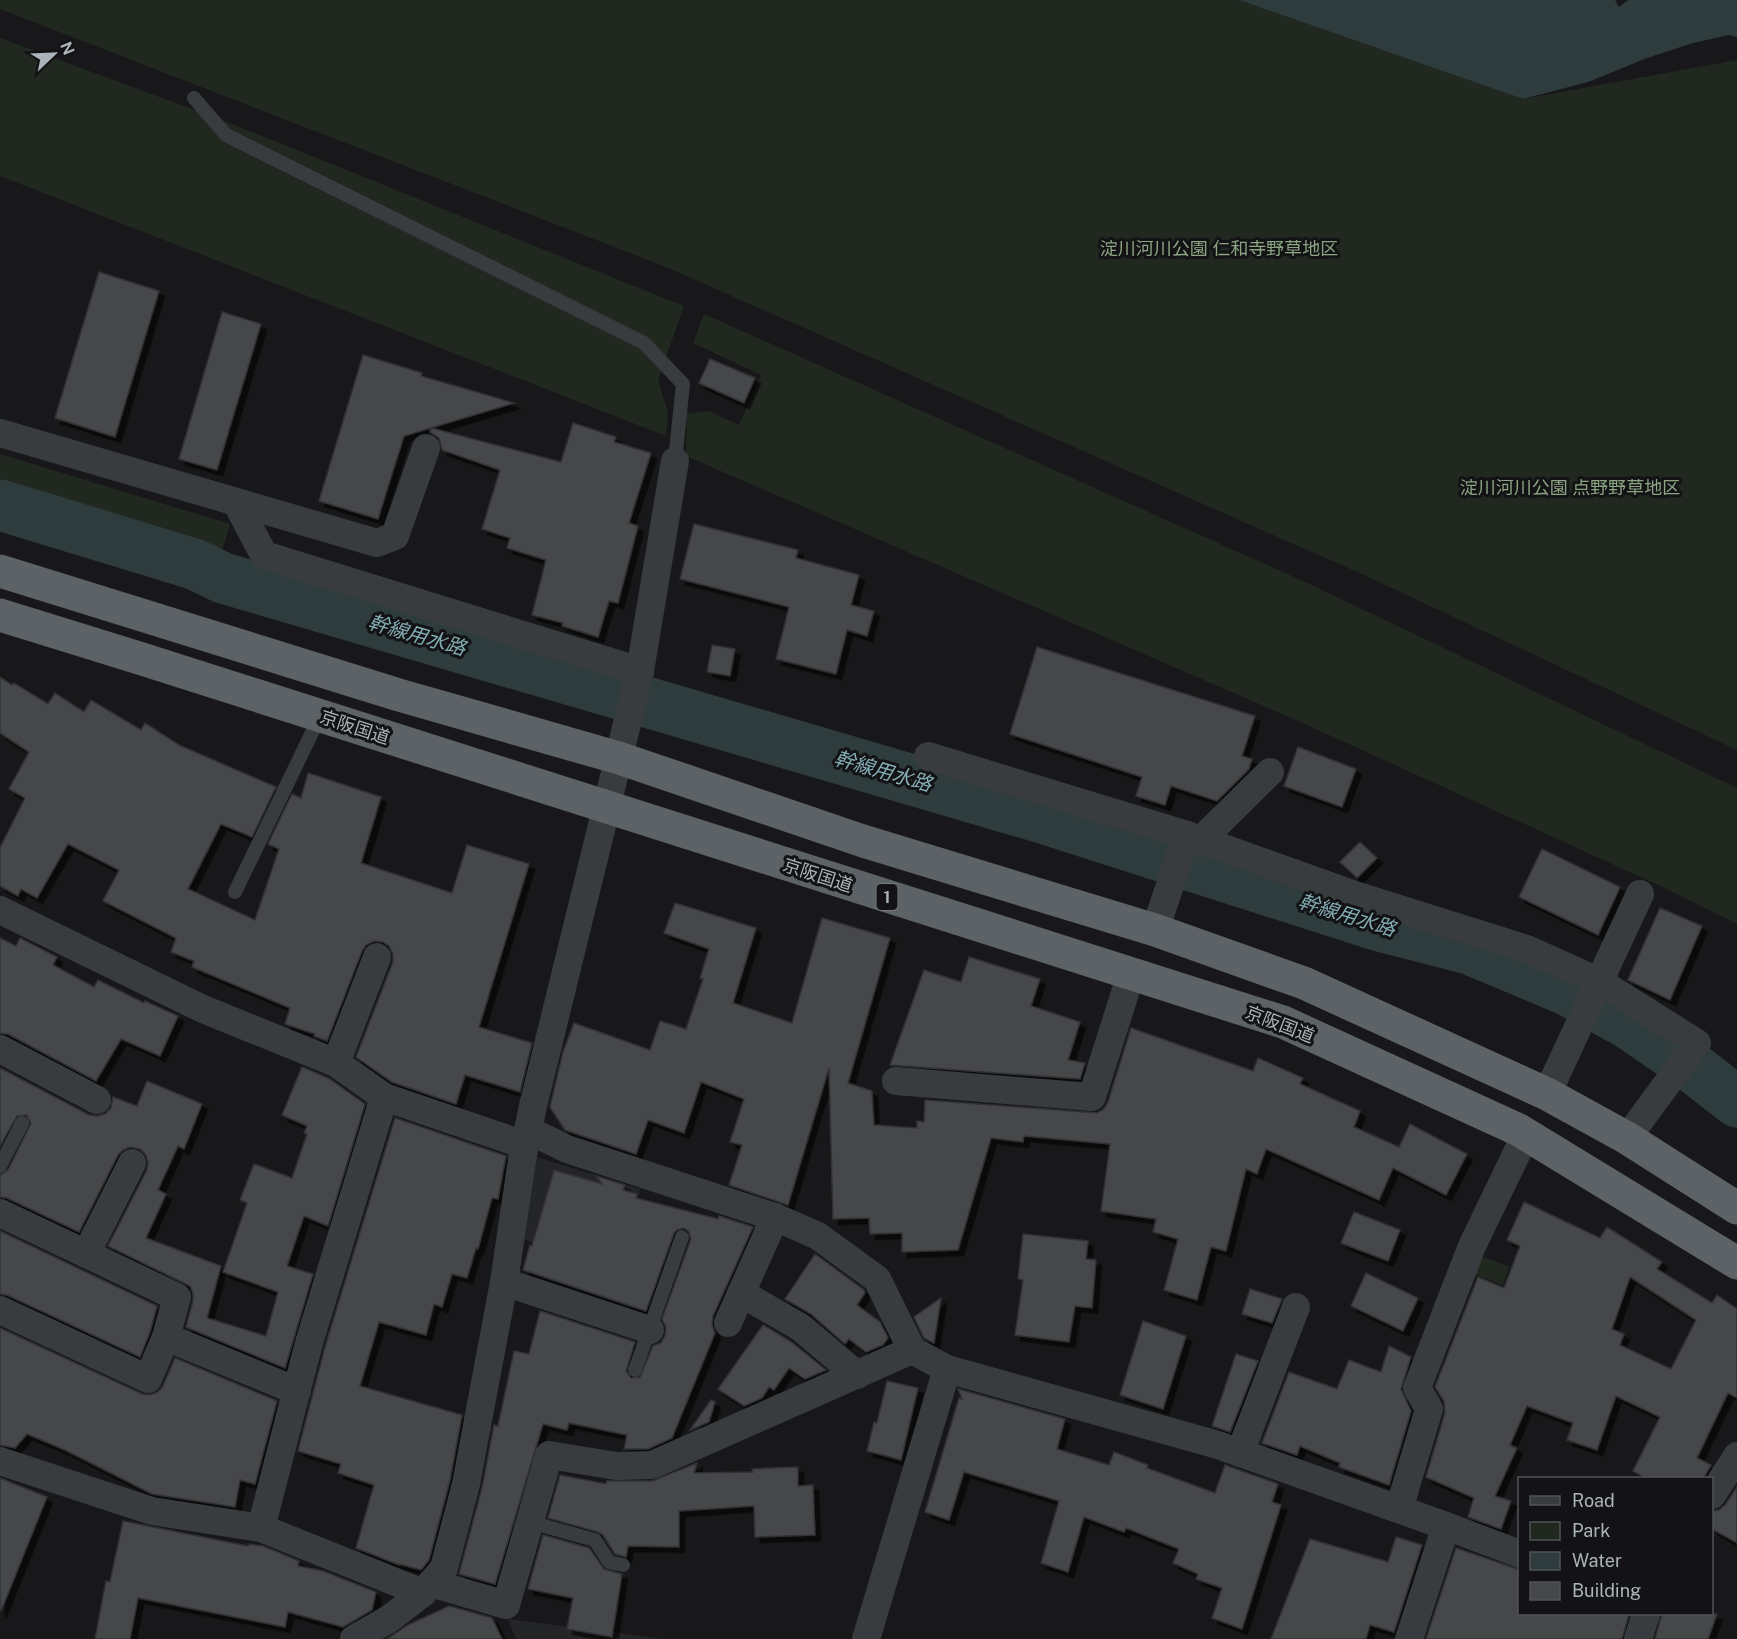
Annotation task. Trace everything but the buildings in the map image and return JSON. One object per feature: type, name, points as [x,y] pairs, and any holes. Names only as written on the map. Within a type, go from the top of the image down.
[{"type":"highway","points":[[0,571],[399,695],[619,758],[863,841],[1155,930],[1304,983],[1547,1094],[1627,1138],[1737,1208]]},
{"type":"highway","name":"京阪国道","points":[[0,615],[1283,1022],[1526,1134],[1737,1263]]},
{"type":"street","points":[[0,433],[377,543],[395,536],[426,448]]},
{"type":"street","points":[[354,1639],[389,1619],[427,1588],[444,1568],[466,1484],[504,1282],[527,1137],[638,676],[675,461]]},
{"type":"street","points":[[236,502],[264,555],[638,676]]},
{"type":"street","points":[[928,756],[1194,837],[1352,894],[1527,949],[1600,982],[1697,1043],[1627,1138]]},
{"type":"street","points":[[1155,930],[1167,896],[1194,837],[1270,772]]},
{"type":"street","points":[[1547,1094],[1640,894]]},
{"type":"street","points":[[0,910],[203,1009],[336,1063],[384,1097],[567,1149],[775,1217],[818,1236],[877,1279],[912,1350],[947,1369],[1218,1445],[1518,1553]]},
{"type":"street","points":[[336,1063],[377,957]]},
{"type":"street","points":[[896,1081],[1092,1097],[1131,974]]},
{"type":"street","points":[[0,1049],[97,1100]]},
{"type":"street","points":[[261,1528],[309,1344],[384,1097]]},
{"type":"street","points":[[1399,1509],[1429,1409],[1417,1388],[1472,1246],[1526,1134]]},
{"type":"street","points":[[86,1254],[132,1163]]},
{"type":"street","points":[[0,1213],[177,1298],[166,1337],[148,1379],[0,1310]]},
{"type":"street","points":[[728,1323],[775,1217]]},
{"type":"street","points":[[504,1282],[650,1330]]},
{"type":"street","points":[[741,1293],[800,1327],[857,1375]]},
{"type":"street","points":[[1240,1453],[1296,1307]]},
{"type":"street","points":[[166,1337],[297,1391]]},
{"type":"street","points":[[0,1461],[152,1511],[261,1528],[427,1588],[506,1605],[549,1455],[616,1466],[652,1466],[912,1350]]},
{"type":"street","points":[[866,1639],[947,1369]]},
{"type":"street","points":[[1713,1493],[1737,1456]]},
{"type":"street","points":[[1409,1639],[1446,1526]]},
{"type":"street","points":[[1638,1639],[1646,1615]]},
{"type":"lane","points":[[194,98],[226,135],[644,343],[683,384],[675,461]]},
{"type":"lane","points":[[235,892],[320,716]]},
{"type":"lane","points":[[0,1166],[22,1123]]},
{"type":"lane","points":[[635,1370],[682,1237]]},
{"type":"lane","points":[[530,1522],[595,1540],[609,1562],[623,1565]]},
{"type":"shaded area","points":[[534,1156],[640,1189],[618,1271],[520,1238]]},
{"type":"shaded area","points":[[508,1619],[665,1639],[516,1639]]},
{"type":"green space","name":"淀川河川公園 仁和寺野草地区","points":[[0,0],[1239,0],[1523,99],[1737,60],[1737,750],[1364,575],[666,267],[0,9]]},
{"type":"green space","points":[[0,38],[227,122],[684,306],[658,380],[668,413],[666,436],[0,176]]},
{"type":"green space","points":[[704,314],[1301,580],[1737,788],[1737,924],[1656,884],[1296,720],[686,456],[687,414],[709,411],[739,425],[761,375],[693,343]]},
{"type":"green space","points":[[0,454],[230,524],[222,551],[0,483]]},
{"type":"green space","points":[[1481,1256],[1509,1267],[1503,1285],[1475,1274]]},
{"type":"water","points":[[1239,0],[1615,0],[1619,7],[1628,0],[1737,0],[1737,37],[1729,35],[1693,43],[1647,58],[1588,82],[1523,99]]},
{"type":"waterway","name":"幹線用水路","points":[[0,505],[194,564],[223,578],[1039,817],[1376,925],[1469,949],[1569,991],[1629,1024],[1696,1070],[1737,1102]]},
{"type":"park label","name":"淀川河川公園 点野野草地区","points":[[1570,487]]}]
